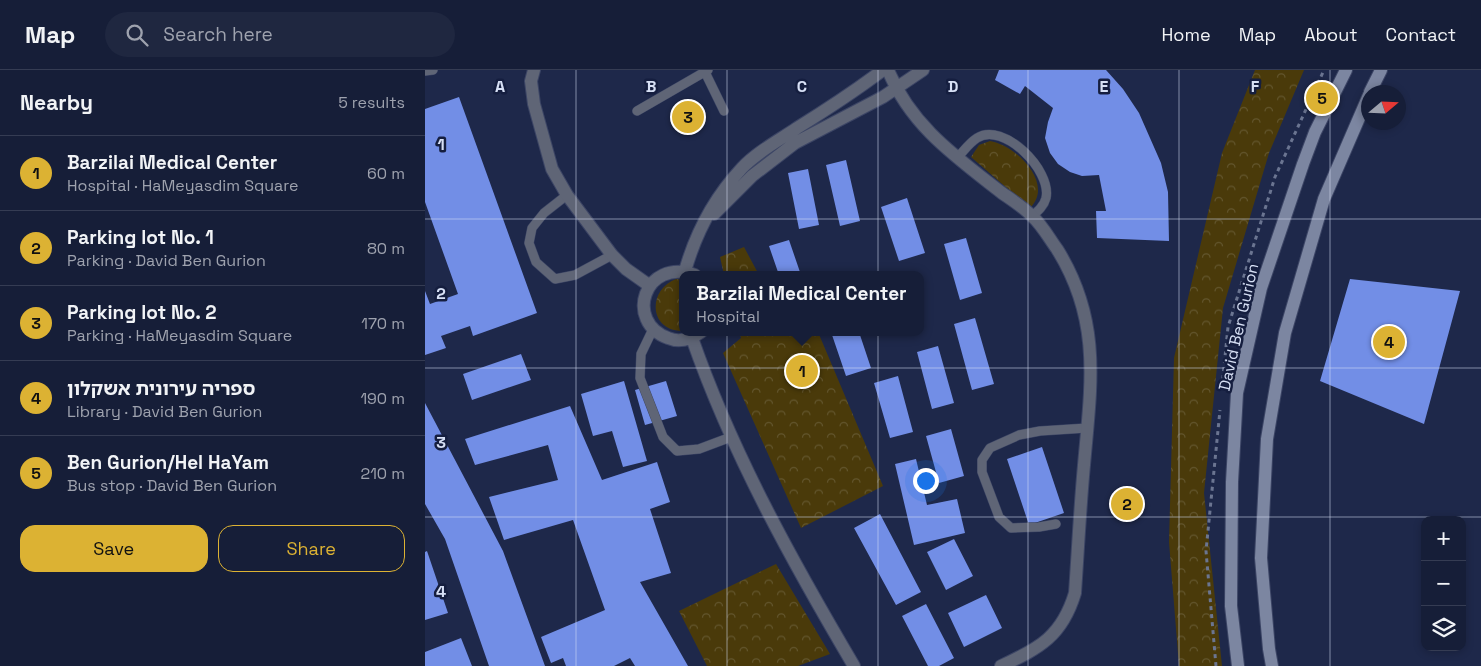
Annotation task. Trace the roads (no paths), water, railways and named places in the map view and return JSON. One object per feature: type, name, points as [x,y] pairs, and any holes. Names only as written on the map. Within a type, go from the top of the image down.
[{"type":"main road","name":"David Ben Gurion","points":[[1238,666],[1231,606],[1232,482],[1237,393],[1261,288],[1303,164],[1315,132],[1347,70]]},
{"type":"main road","points":[[1374,85],[1381,70]]},
{"type":"main road","points":[[1272,666],[1261,558],[1267,439],[1285,333],[1324,198],[1361,112]]},
{"type":"street","points":[[533,70],[531,81],[534,104],[552,169],[567,195],[612,256],[650,286]]},
{"type":"street","points":[[690,271],[699,230],[715,202],[742,168],[767,147],[856,90],[883,70]]},
{"type":"street","points":[[888,70],[897,89],[930,134],[957,158],[1032,216],[1047,234],[1072,275],[1081,300],[1087,326],[1091,354],[1075,593],[1063,624],[1051,637],[1001,666]]},
{"type":"street","points":[[699,230],[752,176],[788,147],[897,89],[923,70]]},
{"type":"street","points":[[679,272],[669,272],[655,280],[645,294],[645,313],[653,329],[661,336],[672,340],[682,340],[694,336]]},
{"type":"street","points":[[697,336],[731,437],[815,601],[854,666]]},
{"type":"lane","points":[[425,71],[433,70]]},
{"type":"lane","points":[[637,111],[705,71],[724,111]]},
{"type":"lane","points":[[957,158],[977,138],[990,134],[1003,137],[1018,147],[1031,159],[1045,184],[1046,197],[1041,208],[1032,216]]},
{"type":"lane","points":[[567,195],[544,213],[532,228],[529,243],[536,262],[555,279],[575,275],[612,256]]},
{"type":"lane","points":[[653,329],[641,354],[640,378],[663,437],[677,451],[699,449],[731,437]]},
{"type":"lane","points":[[1056,524],[1011,528],[999,517],[982,472],[982,460],[990,448],[1019,435],[1040,431],[1087,428]]},
{"type":"place","name":"Ben Gurion/Hel HaYam","points":[[1322,98]]},
{"type":"place","name":"Parking lot No. 2","points":[[688,117]]},
{"type":"place","name":"ספריה עירונית אשקלון","points":[[1389,342]]},
{"type":"place","name":"Barzilai Medical Center","points":[[802,371]]},
{"type":"place","name":"Parking lot No. 1","points":[[1127,504]]}]
